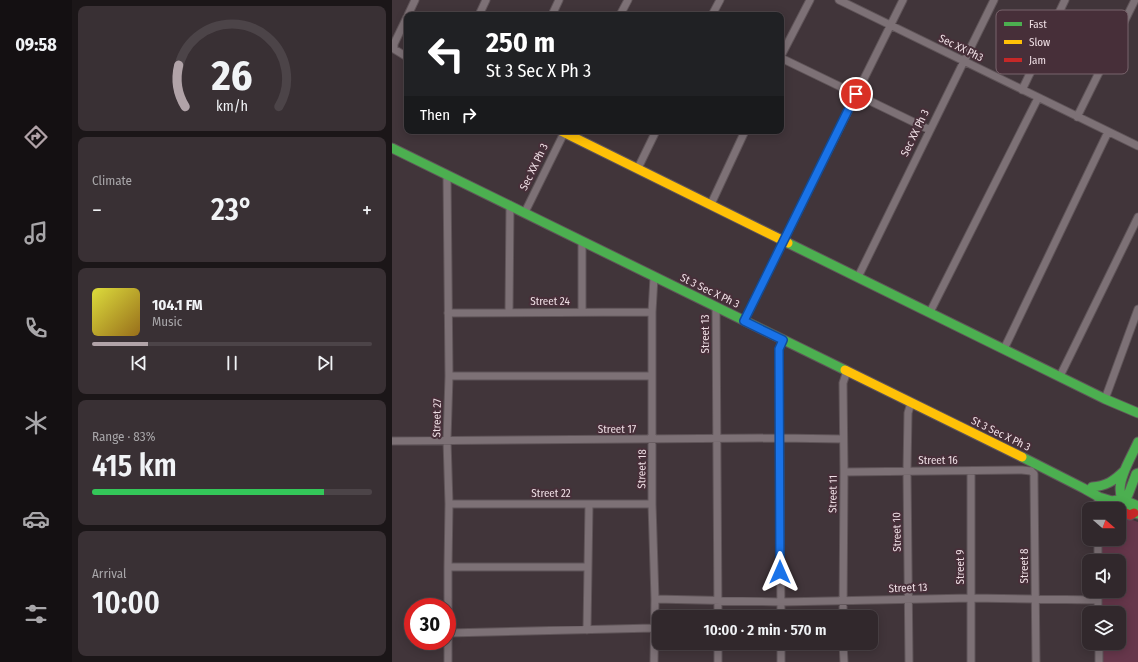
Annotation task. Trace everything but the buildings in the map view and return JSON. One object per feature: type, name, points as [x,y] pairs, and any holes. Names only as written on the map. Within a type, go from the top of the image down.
[{"type":"main road","name":"Sec XX Ph 3","points":[[569,134],[1105,399],[1138,413]]},
{"type":"main road","name":"St 3 Sec X Ph 3","points":[[392,148],[847,371],[1033,467],[1122,499]]},
{"type":"main road","points":[[1137,511],[1129,509],[1122,499],[1119,489],[1138,442]]},
{"type":"main road","points":[[1087,487],[1103,487],[1110,484],[1127,468]]},
{"type":"main road","points":[[1122,499],[1129,494],[1136,474],[1138,473]]},
{"type":"main road","name":"St 3 Sec X Ph 3","points":[[1087,487],[1088,493],[1099,497],[1114,502],[1122,499]]},
{"type":"main road","points":[[1099,497],[1103,502]]},
{"type":"main road","points":[[1126,513],[1130,515],[1137,511]]},
{"type":"street","points":[[410,12],[415,0]]},
{"type":"street","points":[[480,12],[486,0]]},
{"type":"street","points":[[553,12],[559,0]]},
{"type":"street","points":[[622,12],[628,0]]},
{"type":"street","points":[[714,12],[720,0]]},
{"type":"street","points":[[784,51],[810,0]]},
{"type":"street","name":"Sec XX Ph3","points":[[839,0],[1108,132],[1137,144]]},
{"type":"street","points":[[744,321],[903,0]]},
{"type":"street","name":"Sec XX Ph 3","points":[[858,277],[994,0]]},
{"type":"street","points":[[1060,10],[1065,0]]},
{"type":"street","points":[[1128,14],[1135,0]]},
{"type":"street","points":[[404,24],[394,44],[394,49],[404,55]]},
{"type":"street","points":[[784,58],[930,130]]},
{"type":"street","points":[[1022,90],[1030,74]]},
{"type":"street","points":[[1077,117],[1098,74]]},
{"type":"street","points":[[930,312],[1038,98]]},
{"type":"street","points":[[1004,349],[1108,132]]},
{"type":"street","name":"Sec XX Ph 3","points":[[525,212],[562,134]]},
{"type":"street","points":[[638,168],[655,134]]},
{"type":"street","points":[[711,204],[744,134]]},
{"type":"street","name":"Street 27","points":[[447,175],[449,376],[447,440],[449,504],[448,598]]},
{"type":"street","points":[[509,312],[510,206]]},
{"type":"street","points":[[1060,376],[1138,217]]},
{"type":"street","points":[[582,242],[582,311]]},
{"type":"street","name":"Street 18","points":[[654,277],[652,312],[652,504],[655,610]]},
{"type":"street","name":"Street 13","points":[[716,308],[718,610]]},
{"type":"street","points":[[1105,399],[1138,309]]},
{"type":"street","name":"Street 24","points":[[448,313],[582,311],[652,312]]},
{"type":"street","points":[[781,610],[779,349],[783,340]]},
{"type":"street","name":"Street 11","points":[[843,610],[843,383],[847,371]]},
{"type":"street","points":[[449,376],[652,376]]},
{"type":"street","name":"Street 10","points":[[908,662],[907,471],[908,413],[911,403]]},
{"type":"street","name":"Street 17","points":[[392,441],[780,438],[843,439]]},
{"type":"street","name":"Street 16","points":[[844,472],[1022,470],[1033,467]]},
{"type":"street","name":"Street 8","points":[[1033,467],[1036,662]]},
{"type":"street","name":"Street 9","points":[[971,471],[971,662]]},
{"type":"street","points":[[1099,497],[1099,502]]},
{"type":"street","name":"Street 22","points":[[449,504],[652,504]]},
{"type":"street","points":[[587,630],[589,504]]},
{"type":"street","points":[[448,567],[588,567]]},
{"type":"street","name":"Street 13","points":[[655,599],[780,602],[971,598],[1098,600]]},
{"type":"street","points":[[1098,600],[1098,606]]},
{"type":"street","points":[[456,633],[652,628]]},
{"type":"street","name":"Street 27","points":[[448,650],[448,662]]},
{"type":"street","name":"Street 18","points":[[654,650],[654,662]]},
{"type":"street","points":[[718,650],[718,662]]},
{"type":"street","points":[[781,650],[781,662]]},
{"type":"street","points":[[844,650],[844,662]]},
{"type":"street","points":[[1098,650],[1099,662]]},
{"type":"shaded area","points":[[1126,518],[1138,522],[1138,662],[1103,662],[1103,650],[1126,650],[1126,606],[1102,606],[1102,598],[1126,598],[1126,554],[1101,554],[1101,546],[1126,546]]},
{"type":"traffic: fast","points":[[392,148],[845,370]]},
{"type":"traffic: fast","points":[[788,243],[1105,399],[1138,413]]},
{"type":"traffic: fast","points":[[1138,442],[1124,471],[1120,490],[1122,499],[1128,507],[1138,514]]},
{"type":"traffic: fast","points":[[1022,457],[1099,497],[1112,501],[1123,499],[1128,495],[1136,474],[1138,473]]},
{"type":"traffic: fast","points":[[1092,487],[1110,482],[1124,471]]},
{"type":"traffic: fast","points":[[1122,499],[1138,506]]},
{"type":"traffic: slow","points":[[567,134],[788,243]]},
{"type":"traffic: slow","points":[[845,370],[1022,457]]},
{"type":"traffic: jam","points":[[1126,513],[1130,515],[1134,513]]},
{"type":"route","points":[[780,572],[779,349],[783,340],[744,321],[856,94]]}]
